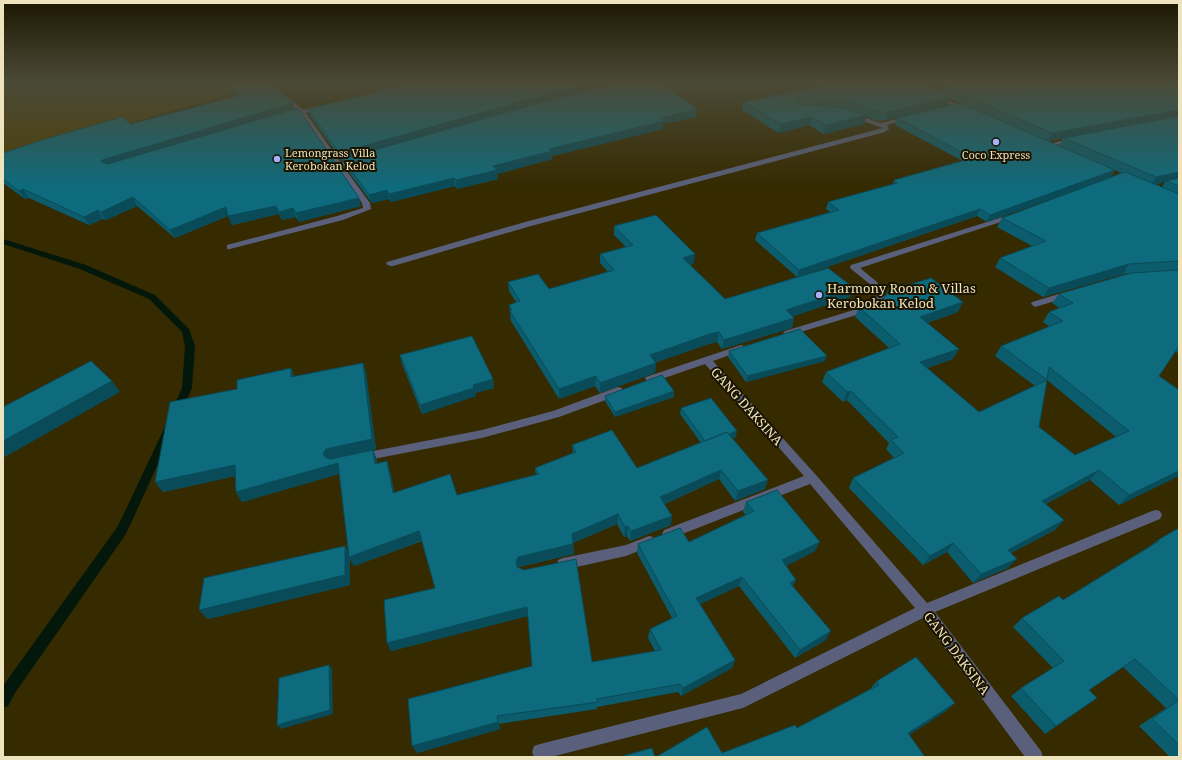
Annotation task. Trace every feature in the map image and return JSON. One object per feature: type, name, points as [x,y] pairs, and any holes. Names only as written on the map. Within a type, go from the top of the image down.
[{"type":"street","points":[[230,247],[340,218],[367,209],[366,203],[306,117]]},
{"type":"street","points":[[390,264],[528,224],[886,129],[881,125],[856,117]]},
{"type":"street","points":[[881,125],[912,118]]},
{"type":"street","points":[[1047,145],[1078,139]]},
{"type":"street","points":[[1040,142],[1060,151]]},
{"type":"street","points":[[340,165],[363,158]]},
{"type":"street","points":[[782,336],[873,307],[878,303],[882,296],[874,284],[854,267],[988,226],[1018,215]]},
{"type":"street","points":[[1035,304],[1079,291]]},
{"type":"street","name":"GANG DAKSINA","points":[[751,345],[706,359],[812,478],[925,610],[1036,757]]},
{"type":"street","points":[[351,460],[482,434],[555,414],[706,359]]},
{"type":"street","points":[[548,567],[626,550],[812,478]]},
{"type":"street","points":[[540,752],[743,701],[925,610],[1156,515]]},
{"type":"shaded area","points":[[3,117],[149,117],[3,159]]},
{"type":"building","points":[[120,117],[131,124],[156,117],[245,117],[102,160],[101,162],[108,164],[266,117],[304,117],[359,198],[296,213],[293,208],[279,212],[276,206],[228,216],[226,207],[170,230],[133,197],[101,212],[98,210],[84,217],[23,189],[19,191],[3,179],[3,153]]},
{"type":"building","points":[[314,117],[465,117],[339,153]]},
{"type":"building","points":[[488,117],[661,117],[659,118],[664,121],[549,149],[552,151],[493,166],[497,170],[456,180],[454,178],[389,194],[387,190],[369,195],[343,159]]},
{"type":"building","points":[[770,117],[809,117],[781,124]]},
{"type":"building","points":[[812,117],[857,117],[826,125]]},
{"type":"building","points":[[993,117],[1115,170],[990,215],[980,209],[799,270],[757,233],[839,210],[828,202],[897,183],[894,180],[973,158],[897,118]]},
{"type":"building","points":[[1016,117],[1138,117],[1052,133]]},
{"type":"building","points":[[1171,117],[1179,117],[1179,172],[1156,177],[1064,138]]},
{"type":"building","points":[[1125,172],[1179,194],[1179,261],[1129,264],[1049,288],[1000,258],[1046,241],[1002,218]]},
{"type":"building","points":[[1179,178],[1179,186],[1166,181]]},
{"type":"building","points":[[656,215],[695,254],[683,258],[725,299],[828,268],[854,288],[786,310],[794,318],[724,340],[719,332],[710,334],[650,355],[656,363],[600,383],[596,376],[559,389],[510,311],[512,310],[509,305],[520,301],[508,282],[538,274],[549,289],[614,270],[600,254],[633,245],[614,226]]},
{"type":"building","points":[[1179,270],[1179,346],[1159,376],[1179,390],[1179,471],[1129,495],[1099,470],[1042,501],[1064,520],[1008,550],[1017,559],[981,574],[953,543],[930,556],[853,478],[904,453],[891,440],[898,437],[851,391],[847,392],[826,372],[900,344],[859,307],[881,300],[886,296],[888,291],[931,278],[963,302],[920,317],[959,349],[920,362],[979,412],[1047,380],[1001,346],[1063,321],[1049,312],[1073,303],[1059,294],[1131,273]],"holes":[[[1049,367],[1129,431],[1075,455],[1039,427]]]},
{"type":"building","points":[[800,329],[827,356],[747,376],[729,351]]},
{"type":"building","points":[[472,336],[493,379],[473,385],[474,388],[420,405],[400,355]]},
{"type":"building","points":[[91,361],[112,381],[3,441],[3,407]]},
{"type":"building","points":[[363,363],[372,439],[326,449],[323,454],[326,458],[331,459],[373,450],[375,464],[387,461],[393,493],[450,474],[457,495],[539,474],[535,468],[576,452],[572,445],[612,430],[637,468],[727,432],[768,480],[738,491],[721,470],[660,497],[672,516],[631,531],[628,526],[625,527],[618,514],[572,534],[573,544],[518,557],[516,562],[517,567],[524,570],[576,559],[592,662],[661,650],[650,629],[677,616],[638,544],[680,528],[689,542],[754,511],[746,502],[777,490],[820,542],[782,560],[796,580],[790,583],[831,631],[800,650],[742,577],[696,598],[735,660],[683,688],[680,684],[597,699],[598,702],[497,716],[498,722],[412,746],[408,699],[532,666],[527,607],[387,643],[384,600],[435,588],[419,531],[349,557],[338,463],[236,492],[235,465],[155,482],[170,402],[237,389],[237,380],[291,368],[291,377]]},
{"type":"building","points":[[662,375],[674,391],[615,412],[605,396]]},
{"type":"building","points":[[711,398],[737,431],[729,434],[727,432],[705,441],[681,408]]},
{"type":"building","points":[[1179,528],[1179,700],[1135,659],[1089,690],[1097,698],[1056,726],[1021,688],[1064,661],[1022,618],[1059,596],[1063,600]]},
{"type":"building","points":[[345,546],[345,575],[199,610],[204,578]]},
{"type":"building","points":[[916,657],[955,703],[908,733],[925,757],[656,757],[707,727],[722,753],[795,725],[797,728],[879,685],[877,681]]},
{"type":"building","points":[[329,665],[330,710],[277,725],[279,678]]},
{"type":"building","points":[[1179,700],[1179,745],[1152,719]]},
{"type":"building","points":[[652,748],[655,757],[619,757]]},
{"type":"waterway","points":[[3,241],[83,267],[152,297],[186,331],[190,346],[187,388],[176,412]]},
{"type":"waterway","points":[[3,701],[10,688],[122,530],[168,431]]},
{"type":"place","name":"Coco Express","points":[[996,142]]},
{"type":"place","name":"Lemongrass Villa Kerobokan Kelod","points":[[277,159]]},
{"type":"place","name":"Harmony Room & Villas Kerobokan Kelod","points":[[819,295]]}]
